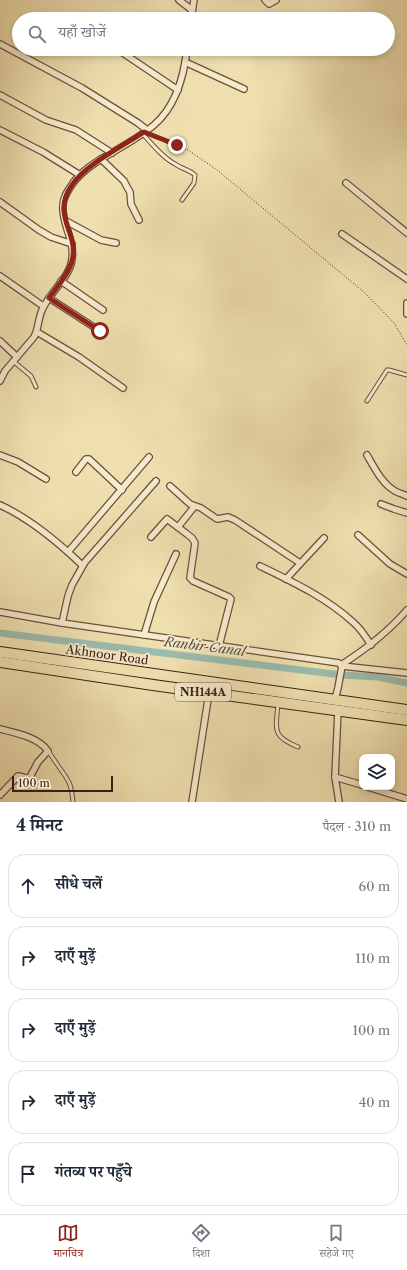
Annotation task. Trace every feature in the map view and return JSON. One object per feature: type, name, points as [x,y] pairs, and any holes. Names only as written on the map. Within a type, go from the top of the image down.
[{"type":"highway","name":"Akhnoor Road","points":[[0,652],[210,688]]},
{"type":"highway","name":"NH144A","points":[[0,662],[210,688],[335,699],[407,710]]},
{"type":"highway","name":"NH144A","points":[[210,688],[278,702],[407,720]]},
{"type":"street","points":[[179,0],[192,10],[194,0]]},
{"type":"street","points":[[264,0],[269,4],[276,0]]},
{"type":"street","points":[[0,44],[12,50]]},
{"type":"street","points":[[22,56],[82,88],[138,123],[144,132]]},
{"type":"street","points":[[127,56],[178,90]]},
{"type":"street","points":[[0,381],[5,371],[37,332],[41,310],[61,281],[72,260],[72,244],[63,205],[65,196],[72,184],[80,175],[101,159],[155,124],[167,109],[178,90],[186,56]]},
{"type":"street","points":[[185,62],[244,89]]},
{"type":"street","points":[[0,95],[46,120],[74,128],[112,152]]},
{"type":"street","points":[[0,130],[43,152],[80,175]]},
{"type":"street","points":[[101,159],[124,182],[130,192],[131,204],[139,220]]},
{"type":"street","points":[[346,183],[407,233]]},
{"type":"street","points":[[0,202],[51,237],[72,244]]},
{"type":"street","points":[[66,221],[101,240],[116,243]]},
{"type":"street","points":[[342,234],[407,279]]},
{"type":"street","points":[[0,276],[43,306]]},
{"type":"street","points":[[61,281],[103,310]]},
{"type":"street","points":[[49,298],[100,331]]},
{"type":"street","points":[[407,303],[407,314]]},
{"type":"street","points":[[37,332],[79,357],[123,388]]},
{"type":"street","points":[[0,342],[15,359]]},
{"type":"street","points":[[0,455],[18,462],[46,479]]},
{"type":"street","points":[[367,455],[391,489],[407,496]]},
{"type":"street","points":[[68,552],[150,457]]},
{"type":"street","points":[[76,472],[86,459],[89,458],[122,490]]},
{"type":"street","points":[[62,623],[72,584],[82,565],[156,481]]},
{"type":"street","points":[[170,486],[194,507],[201,508],[217,519],[228,517],[235,520],[300,563]]},
{"type":"street","points":[[381,504],[407,512]]},
{"type":"street","points":[[0,505],[12,510],[33,523],[82,565]]},
{"type":"street","points":[[178,527],[194,507]]},
{"type":"street","points":[[151,538],[166,519],[192,538],[195,543],[190,577],[191,580],[229,597],[230,599],[219,646]]},
{"type":"street","points":[[358,535],[390,564],[407,574]]},
{"type":"street","points":[[286,579],[324,538]]},
{"type":"street","points":[[144,635],[154,602],[176,554]]},
{"type":"street","points":[[260,566],[286,579],[334,607],[355,623],[371,645]]},
{"type":"street","points":[[335,699],[341,666],[371,645],[407,610]]},
{"type":"street","points":[[0,612],[62,623],[339,663],[341,666],[407,673]]},
{"type":"street","points":[[192,802],[210,688]]},
{"type":"street","points":[[338,710],[335,777],[339,802]]},
{"type":"street","points":[[0,729],[29,738],[43,746],[48,751],[38,762],[30,777],[27,778],[18,776],[0,795]]},
{"type":"street","points":[[335,777],[359,784]]},
{"type":"street","points":[[378,790],[407,799]]},
{"type":"lane","points":[[144,132],[166,158],[195,175],[194,183],[182,200]]},
{"type":"lane","points":[[15,359],[31,376],[36,387]]},
{"type":"lane","points":[[367,401],[387,370],[407,375]]},
{"type":"lane","points":[[278,702],[276,728],[278,733],[283,740],[298,747]]},
{"type":"lane","points":[[48,751],[70,782],[73,802]]},
{"type":"path","points":[[144,132],[188,150],[217,170],[365,294],[394,323],[407,345]]},
{"type":"waterway","name":"Ranbir Canal","points":[[0,633],[342,675],[378,677],[407,683]]},
{"type":"route","points":[[100,331],[49,298],[65,275],[72,260],[73,254],[72,244],[63,212],[65,196],[72,184],[84,171],[144,132],[177,145]]}]
